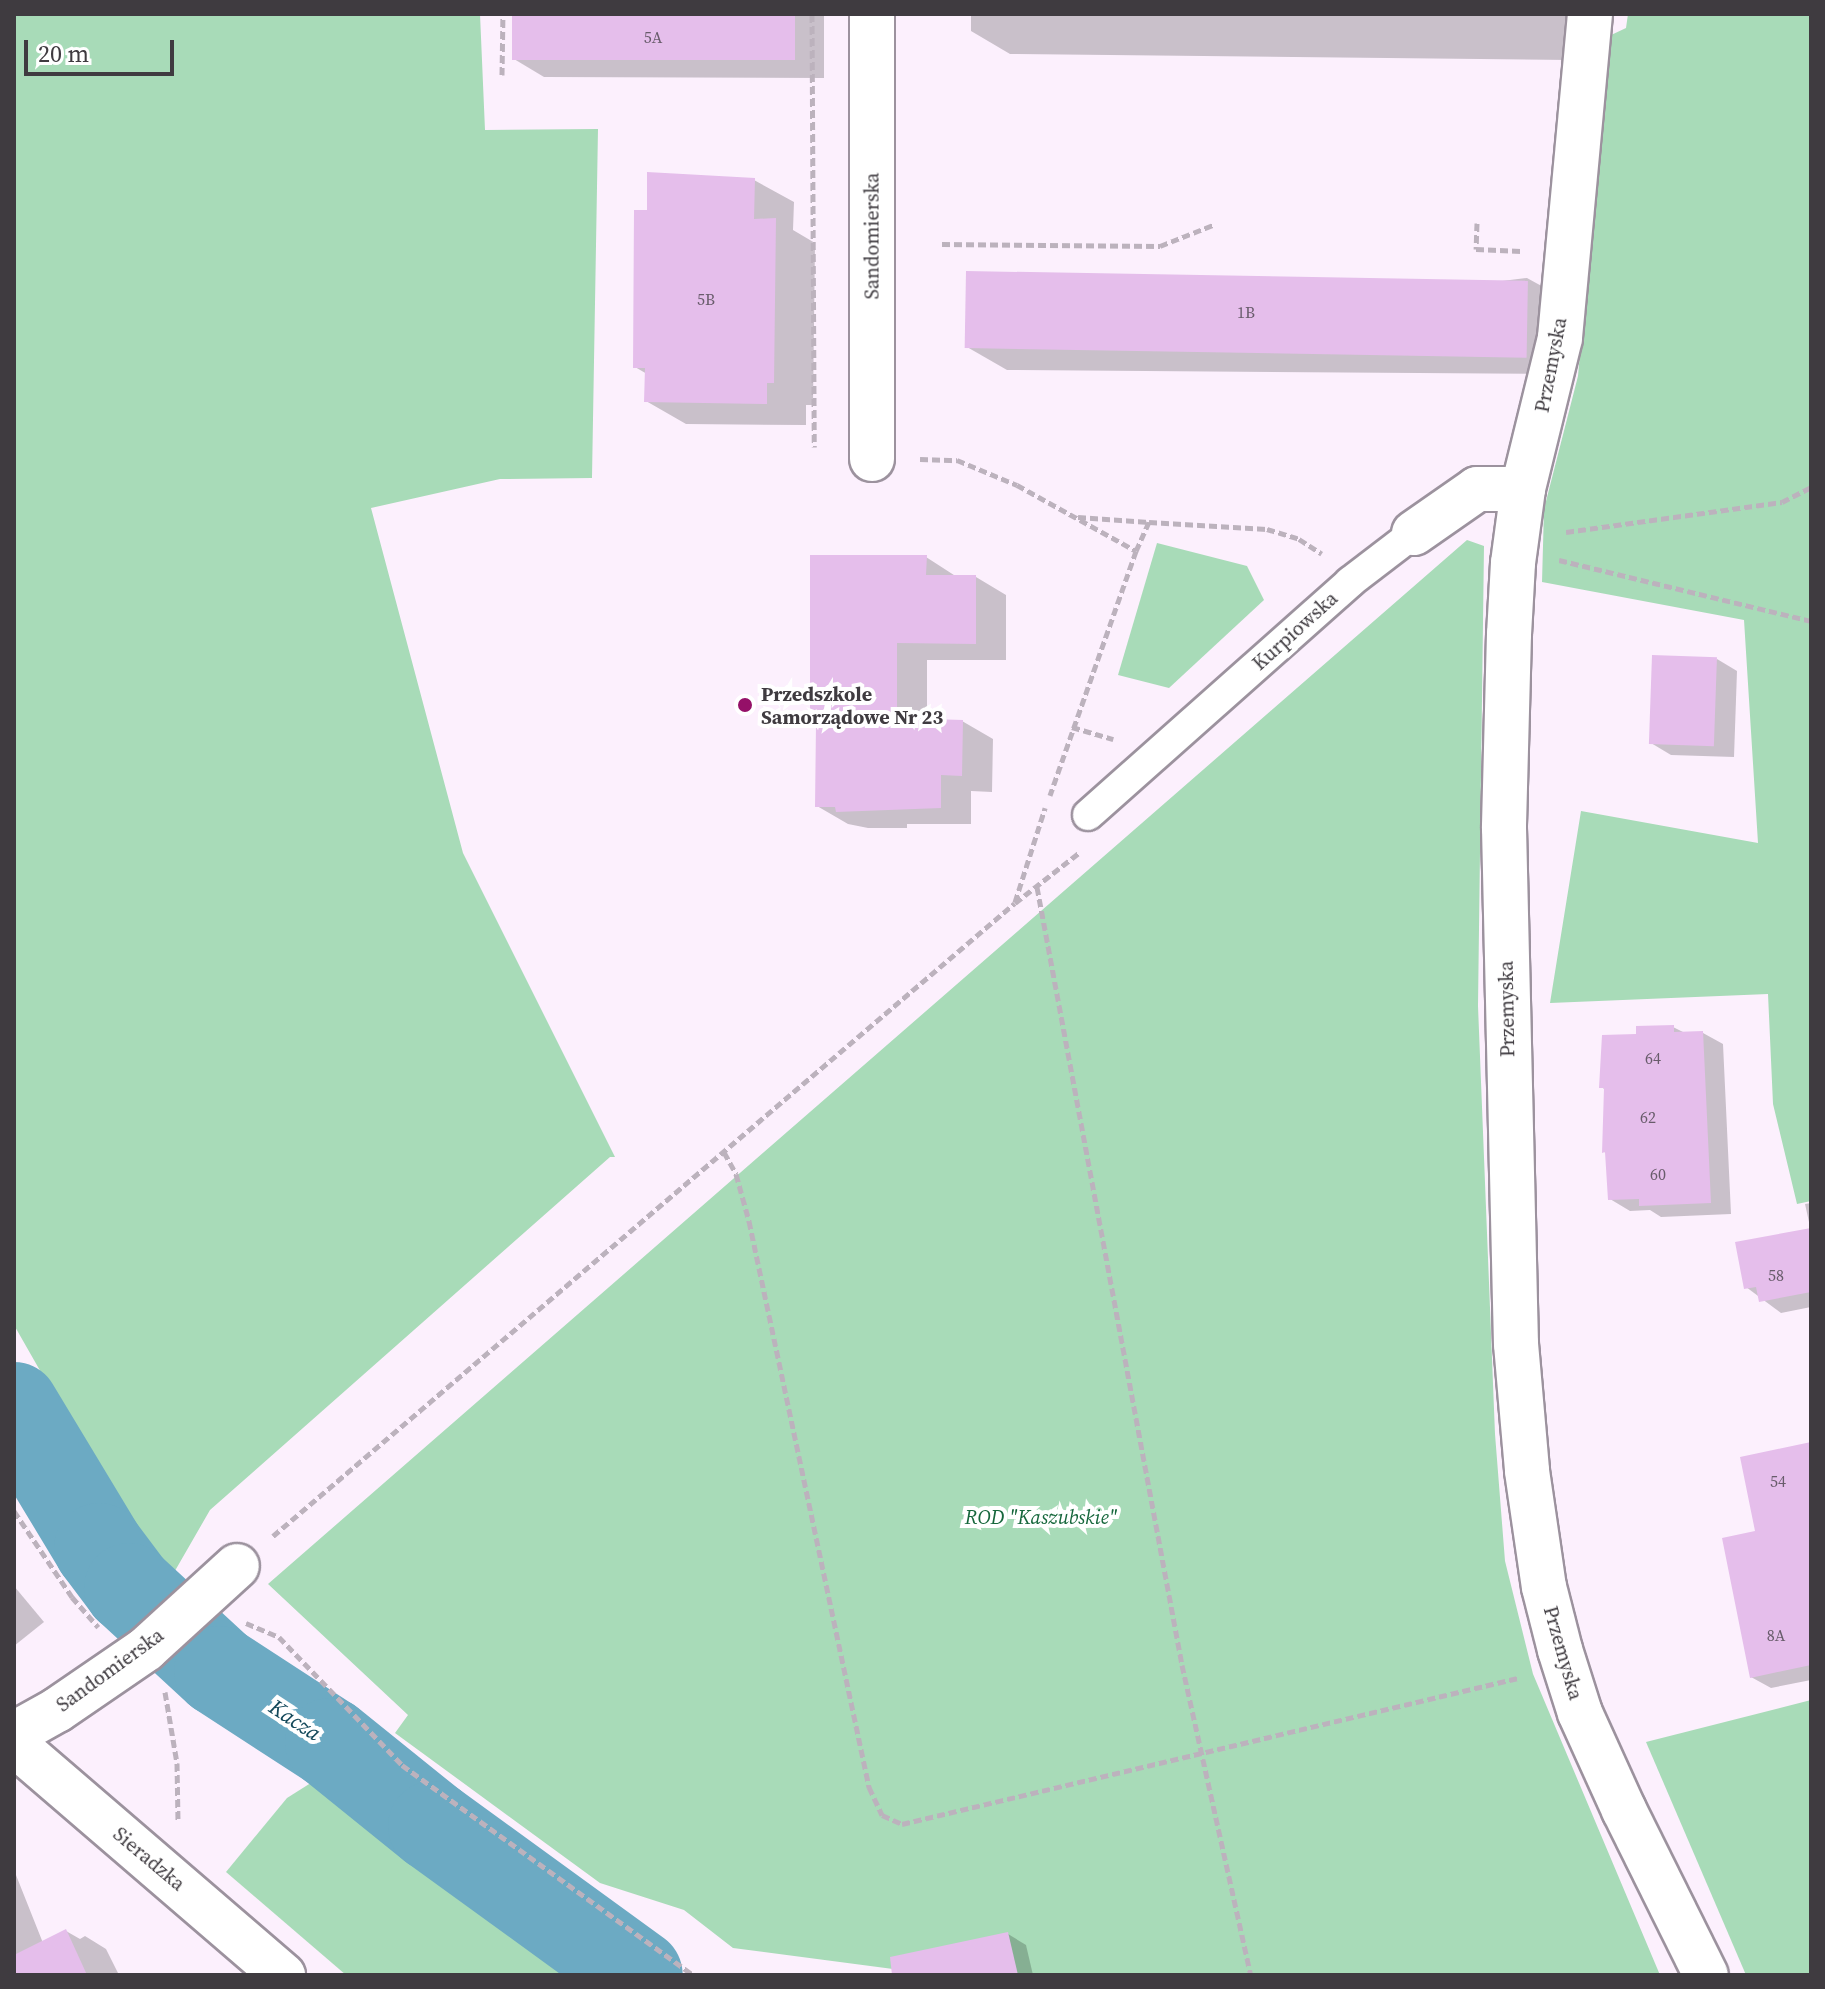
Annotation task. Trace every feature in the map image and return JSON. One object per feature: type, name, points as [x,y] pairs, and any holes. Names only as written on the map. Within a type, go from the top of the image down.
[{"type":"street","name":"Sandomierska","points":[[872,14],[872,459]]},
{"type":"street","name":"Przemyska","points":[[1590,14],[1560,338],[1523,489],[1535,547],[1509,634],[1504,828],[1511,1227],[1527,1471],[1544,1587],[1580,1713],[1706,1975]]},
{"type":"street","name":"Kurpiowska","points":[[1414,533],[1477,489],[1523,489]]},
{"type":"street","name":"Sandomierska","points":[[14,1734],[57,1710],[136,1655],[237,1566]]},
{"type":"street","name":"Sieradzka","points":[[14,1744],[283,1975]]},
{"type":"lane","name":"Kurpiowska","points":[[1088,815],[1350,582],[1414,533]]},
{"type":"path","points":[[502,75],[503,14]]},
{"type":"path","points":[[812,14],[814,447]]},
{"type":"path","points":[[1477,223],[1476,249],[1515,251]]},
{"type":"path","points":[[942,244],[1160,246],[1213,225]]},
{"type":"path","points":[[957,460],[1017,485],[1136,551]]},
{"type":"path","points":[[1535,547],[1587,530],[1782,502],[1811,487]]},
{"type":"path","points":[[1075,517],[1280,532],[1319,552],[1350,582]]},
{"type":"path","points":[[237,1566],[1015,903],[1072,727],[1149,522]]},
{"type":"path","points":[[1535,547],[1811,621]]},
{"type":"path","points":[[1037,887],[1182,1665],[1251,1975]]},
{"type":"path","points":[[724,1152],[736,1174],[749,1221],[869,1787],[882,1815],[902,1824],[1533,1674]]},
{"type":"path","points":[[14,1511],[72,1597],[136,1655],[161,1668],[177,1763],[178,1853],[171,1878]]},
{"type":"path","points":[[194,1604],[209,1615],[234,1618],[279,1637],[402,1765],[693,1975]]},
{"type":"green space","points":[[14,14],[480,14],[485,130],[598,129],[592,478],[500,479],[371,508],[463,853],[615,1157],[610,1157],[210,1510],[172,1576],[115,1502],[14,1325]]},
{"type":"green space","points":[[1628,14],[1811,14],[1811,1201],[1797,1204],[1773,1104],[1768,994],[1550,1003],[1581,811],[1758,843],[1744,620],[1542,582],[1544,509],[1578,376],[1609,36],[1626,28]]},
{"type":"green space","name":"ROD \"Kaszubskie\"","points":[[1467,540],[1484,546],[1478,1006],[1495,1434],[1505,1561],[1533,1674],[1660,1975],[895,1975],[893,1969],[733,1948],[684,1910],[600,1883],[395,1733],[408,1715],[268,1584]]},
{"type":"green space","points":[[1157,543],[1247,566],[1264,600],[1169,688],[1118,675]]},
{"type":"green space","points":[[1811,1700],[1811,1975],[1746,1975],[1646,1742]]},
{"type":"green space","points":[[325,1774],[605,1975],[346,1975],[226,1872],[287,1798]]},
{"type":"building","points":[[512,14],[795,14],[795,60],[512,60]]},
{"type":"building","points":[[647,172],[755,178],[754,219],[776,218],[774,383],[767,383],[767,404],[644,402],[645,368],[633,368],[634,210],[647,210]]},
{"type":"building","points":[[966,271],[1528,281],[1527,358],[965,348]]},
{"type":"building","points":[[810,555],[927,555],[926,575],[976,575],[976,644],[897,643],[897,718],[963,720],[962,776],[941,775],[941,808],[836,812],[835,807],[815,807],[816,724],[810,724]]},
{"type":"building","points":[[1652,655],[1717,657],[1714,746],[1649,744]]},
{"type":"building","points":[[1674,1025],[1674,1032],[1703,1031],[1711,1203],[1639,1206],[1639,1199],[1608,1200],[1605,1152],[1602,1153],[1604,1088],[1599,1088],[1602,1035],[1636,1034],[1636,1026]]},
{"type":"building","points":[[1811,1228],[1811,1292],[1759,1302],[1756,1287],[1744,1289],[1735,1242]]},
{"type":"building","points":[[1811,1442],[1811,1665],[1750,1678],[1722,1538],[1755,1531],[1740,1457]]},
{"type":"building","points":[[66,1929],[87,1975],[14,1975],[14,1955]]},
{"type":"building","points":[[1008,1932],[1018,1975],[892,1975],[890,1957]]},
{"type":"waterway","name":"Kacza","points":[[14,1407],[99,1548],[129,1588],[219,1671],[330,1743],[433,1826],[638,1975]]},
{"type":"place","name":"Przedszkole Samorządowe Nr 23","points":[[745,705]]}]
